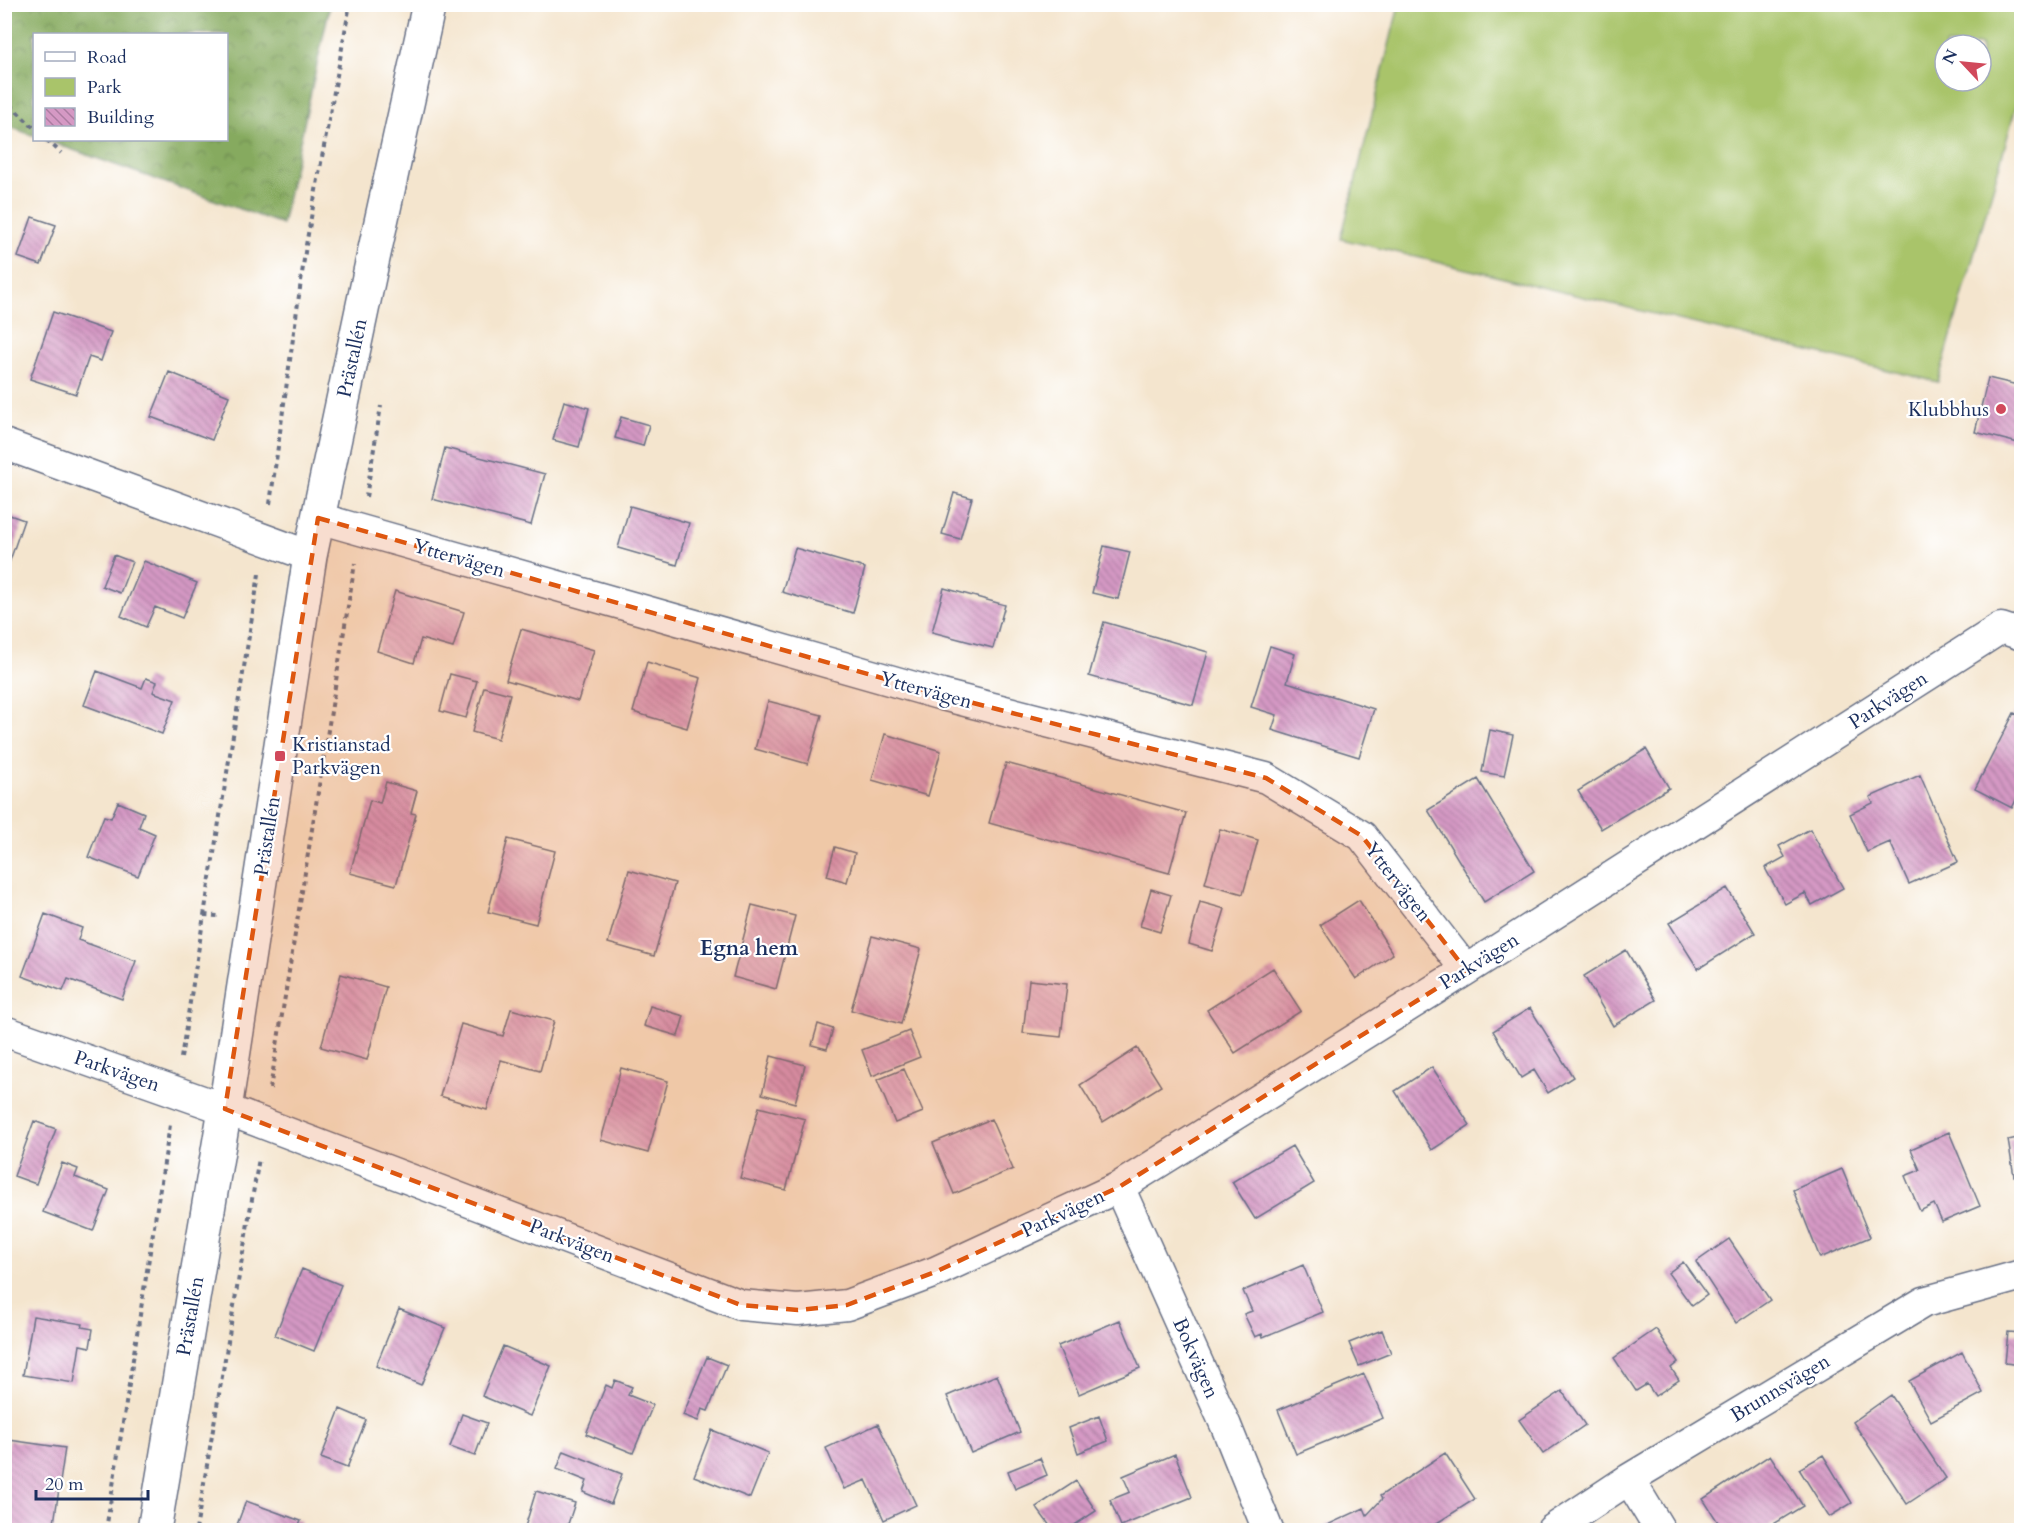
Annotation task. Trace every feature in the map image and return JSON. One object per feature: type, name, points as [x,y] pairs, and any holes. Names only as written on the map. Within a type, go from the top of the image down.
[{"type":"street","name":"Prästallén","points":[[154,1530],[225,1109],[310,556],[429,4]]},
{"type":"street","points":[[4,444],[310,556]]},
{"type":"street","name":"Yttervägen","points":[[318,518],[942,695],[1266,778],[1362,836],[1466,970]]},
{"type":"street","name":"Parkvägen","points":[[4,1031],[225,1109],[741,1305],[798,1310],[847,1305],[935,1272],[1119,1187],[1466,970],[2001,628],[2022,635]]},
{"type":"street","name":"Bokvägen","points":[[1119,1187],[1226,1426],[1268,1530]]},
{"type":"street","name":"Brunnsvägen","points":[[1552,1530],[1629,1479],[1924,1302],[2022,1275]]},
{"type":"street","points":[[1629,1479],[1660,1530]]},
{"type":"path","points":[[105,1530],[265,540],[306,245],[350,4]]},
{"type":"path","points":[[4,99],[33,127]]},
{"type":"path","points":[[48,141],[61,153]]},
{"type":"path","points":[[196,1530],[382,402]]},
{"type":"highlighted area","points":[[318,518],[942,695],[1266,778],[1362,836],[1466,970],[1119,1187],[935,1272],[847,1305],[798,1310],[741,1305],[225,1109]]},
{"type":"green space","points":[[5,4],[330,5],[282,224],[48,141],[228,141],[228,33],[33,33],[33,136],[5,125]]},
{"type":"green space","points":[[2015,4],[2021,6],[2021,89],[1938,382],[1341,239],[1399,5]]},
{"type":"building","points":[[32,217],[56,225],[41,265],[18,257]]},
{"type":"building","points":[[53,312],[111,332],[101,361],[89,357],[76,394],[30,379]]},
{"type":"building","points":[[169,372],[229,396],[212,440],[151,417]]},
{"type":"building","name":"Klubbhus","points":[[1988,378],[2022,386],[2022,444],[1975,432]]},
{"type":"building","points":[[564,401],[589,408],[579,447],[553,440]]},
{"type":"building","points":[[621,417],[649,425],[643,446],[615,438]]},
{"type":"building","points":[[445,448],[545,474],[531,525],[432,499]]},
{"type":"building","points":[[954,493],[972,498],[960,539],[942,534]]},
{"type":"building","points":[[630,506],[689,523],[677,565],[618,548]]},
{"type":"building","points":[[4,513],[24,520],[5,575],[4,575]]},
{"type":"building","points":[[1104,546],[1130,552],[1118,599],[1092,593]]},
{"type":"building","points":[[795,548],[865,568],[853,613],[782,592]]},
{"type":"building","points":[[114,555],[132,562],[120,593],[102,586]]},
{"type":"building","points":[[144,561],[197,583],[182,618],[155,607],[146,627],[121,616]]},
{"type":"building","points":[[944,588],[1005,605],[993,648],[932,632]]},
{"type":"building","points":[[395,591],[464,612],[453,648],[421,639],[414,663],[377,651]]},
{"type":"building","points":[[1104,622],[1208,652],[1193,705],[1089,676]]},
{"type":"building","points":[[521,629],[594,650],[578,701],[506,680]]},
{"type":"building","points":[[1270,646],[1295,654],[1287,682],[1374,709],[1359,757],[1272,730],[1277,715],[1251,707]]},
{"type":"building","points":[[647,662],[701,678],[687,728],[633,712]]},
{"type":"building","points":[[97,671],[142,688],[146,678],[157,682],[153,692],[175,700],[162,734],[84,705]]},
{"type":"building","points":[[450,674],[477,681],[466,718],[440,711]]},
{"type":"building","points":[[484,687],[510,694],[498,739],[472,732]]},
{"type":"building","points":[[768,701],[822,715],[808,764],[755,749]]},
{"type":"building","points":[[2014,713],[2022,717],[2022,788],[2012,808],[1975,789]]},
{"type":"building","points":[[1490,730],[1513,735],[1504,776],[1482,772]]},
{"type":"building","points":[[885,734],[941,751],[928,796],[872,780]]},
{"type":"building","points":[[1646,749],[1669,788],[1601,829],[1578,791]]},
{"type":"building","points":[[1006,763],[1186,813],[1169,873],[989,823]]},
{"type":"building","points":[[1920,775],[1958,862],[1909,884],[1890,842],[1867,852],[1850,814],[1873,803],[1870,797]]},
{"type":"building","points":[[1478,779],[1534,871],[1484,902],[1428,810]]},
{"type":"building","points":[[386,782],[417,791],[411,813],[416,814],[396,885],[350,873],[370,800],[380,803]]},
{"type":"building","points":[[118,802],[144,813],[139,827],[155,834],[138,876],[88,857],[104,816],[111,818]]},
{"type":"building","points":[[1220,829],[1258,840],[1243,894],[1205,883]]},
{"type":"building","points":[[1810,829],[1843,888],[1812,905],[1805,893],[1785,904],[1765,868],[1785,857],[1779,846]]},
{"type":"building","points":[[508,839],[555,851],[536,924],[488,912]]},
{"type":"building","points":[[835,847],[855,853],[847,882],[827,876]]},
{"type":"building","points":[[629,870],[675,883],[654,956],[608,943]]},
{"type":"building","points":[[1727,888],[1755,933],[1698,969],[1669,923]]},
{"type":"building","points":[[1151,889],[1171,895],[1160,932],[1140,926]]},
{"type":"building","points":[[1359,900],[1393,954],[1356,979],[1320,925]]},
{"type":"building","points":[[1200,902],[1225,909],[1212,951],[1189,944]]},
{"type":"building","points":[[752,905],[795,916],[776,989],[733,977]]},
{"type":"building","points":[[45,914],[82,928],[78,940],[136,961],[122,999],[68,979],[63,991],[22,976]]},
{"type":"building","points":[[872,936],[921,949],[901,1024],[851,1010]]},
{"type":"building","points":[[1626,950],[1656,1000],[1613,1026],[1584,976]]},
{"type":"building","points":[[1273,968],[1301,1011],[1235,1053],[1207,1010]]},
{"type":"building","points":[[341,974],[386,987],[367,1060],[321,1047]]},
{"type":"building","points":[[1029,980],[1067,984],[1061,1037],[1023,1033]]},
{"type":"building","points":[[650,1006],[684,1016],[678,1036],[644,1026]]},
{"type":"building","points":[[1530,1008],[1573,1077],[1548,1093],[1534,1070],[1521,1078],[1493,1031]]},
{"type":"building","points":[[511,1009],[554,1021],[540,1071],[501,1060],[487,1110],[440,1096],[461,1024],[503,1036]]},
{"type":"building","points":[[818,1024],[833,1029],[827,1049],[812,1045]]},
{"type":"building","points":[[909,1031],[920,1057],[872,1076],[862,1050]]},
{"type":"building","points":[[1137,1048],[1161,1086],[1103,1122],[1080,1085]]},
{"type":"building","points":[[771,1056],[805,1065],[795,1103],[762,1094]]},
{"type":"building","points":[[1432,1067],[1470,1125],[1432,1150],[1395,1091]]},
{"type":"building","points":[[621,1068],[668,1081],[648,1153],[601,1140]]},
{"type":"building","points":[[904,1069],[923,1112],[895,1123],[877,1080]]},
{"type":"building","points":[[759,1107],[805,1119],[786,1190],[740,1178]]},
{"type":"building","points":[[991,1119],[1013,1169],[954,1194],[933,1143]]},
{"type":"building","points":[[34,1121],[56,1129],[36,1184],[14,1176]]},
{"type":"building","points":[[1949,1132],[1980,1206],[1942,1222],[1934,1204],[1920,1211],[1905,1176],[1920,1170],[1911,1149]]},
{"type":"building","points":[[2022,1137],[2022,1174],[2014,1176],[2008,1140]]},
{"type":"building","points":[[1292,1146],[1314,1183],[1255,1219],[1232,1182]]},
{"type":"building","points":[[62,1163],[78,1169],[75,1177],[109,1190],[93,1231],[43,1212]]},
{"type":"building","points":[[1842,1169],[1870,1237],[1820,1258],[1793,1190]]},
{"type":"building","points":[[1729,1239],[1770,1300],[1736,1323],[1696,1262]]},
{"type":"building","points":[[1683,1262],[1707,1295],[1692,1306],[1668,1273]]},
{"type":"building","points":[[1303,1265],[1323,1312],[1263,1337],[1262,1334],[1255,1337],[1244,1314],[1252,1311],[1243,1291]]},
{"type":"building","points":[[302,1269],[341,1285],[314,1351],[275,1335]]},
{"type":"building","points":[[399,1309],[445,1328],[421,1385],[376,1366]]},
{"type":"building","points":[[33,1316],[83,1324],[82,1327],[93,1329],[90,1347],[80,1345],[74,1383],[23,1375]]},
{"type":"building","points":[[1120,1320],[1140,1368],[1079,1394],[1058,1346]]},
{"type":"building","points":[[1656,1329],[1678,1362],[1671,1368],[1679,1380],[1655,1396],[1647,1384],[1636,1391],[1614,1358]]},
{"type":"building","points":[[1382,1330],[1391,1353],[1359,1366],[1349,1343]]},
{"type":"building","points":[[2008,1332],[2022,1333],[2022,1365],[2005,1363]]},
{"type":"building","points":[[503,1346],[551,1366],[530,1416],[482,1396]]},
{"type":"building","points":[[1962,1352],[1983,1393],[1931,1421],[1909,1381]]},
{"type":"building","points":[[707,1357],[727,1365],[708,1411],[702,1409],[698,1421],[683,1415]]},
{"type":"building","points":[[1364,1374],[1383,1418],[1296,1454],[1278,1410]]},
{"type":"building","points":[[997,1375],[1020,1432],[971,1453],[947,1396]]},
{"type":"building","points":[[615,1380],[632,1387],[628,1395],[653,1405],[633,1453],[586,1434],[606,1385],[612,1388]]},
{"type":"building","points":[[1562,1391],[1585,1425],[1543,1454],[1519,1420]]},
{"type":"building","points":[[1891,1395],[1946,1478],[1907,1504],[1853,1422]]},
{"type":"building","points":[[340,1409],[366,1420],[347,1468],[321,1458]]},
{"type":"building","points":[[462,1414],[487,1423],[475,1456],[450,1447]]},
{"type":"building","points":[[1099,1416],[1108,1441],[1078,1453],[1069,1428]]},
{"type":"building","points":[[878,1424],[916,1505],[884,1520],[866,1480],[844,1489],[826,1448]]},
{"type":"building","points":[[712,1430],[768,1453],[750,1498],[694,1476]]},
{"type":"building","points":[[9,1440],[65,1448],[53,1530],[25,1530],[26,1528],[4,1525],[4,1469]]},
{"type":"building","points":[[564,1451],[622,1474],[611,1504],[583,1492],[587,1481],[557,1469]]},
{"type":"building","points":[[1445,1453],[1475,1499],[1426,1530],[1327,1530],[1325,1526],[1364,1508],[1367,1515],[1382,1499],[1380,1496]]},
{"type":"building","points":[[1175,1454],[1192,1497],[1121,1526],[1110,1500],[1130,1492],[1123,1476]]},
{"type":"building","points":[[1770,1455],[1803,1506],[1764,1530],[1723,1530],[1703,1499]]},
{"type":"building","points":[[1823,1455],[1852,1503],[1829,1517],[1799,1469]]},
{"type":"building","points":[[1040,1458],[1047,1475],[1015,1489],[1008,1471]]},
{"type":"building","points":[[1076,1481],[1096,1511],[1067,1530],[1053,1530],[1036,1507]]},
{"type":"building","points":[[536,1491],[575,1503],[566,1530],[537,1530],[525,1527]]},
{"type":"building","points":[[246,1501],[301,1521],[297,1530],[235,1530]]},
{"type":"place","name":"Klubbhus","points":[[2001,409]]},
{"type":"place","name":"Kristianstad Parkvägen","points":[[280,756]]},
{"type":"district","name":"Egna hem","points":[[749,948]]}]
